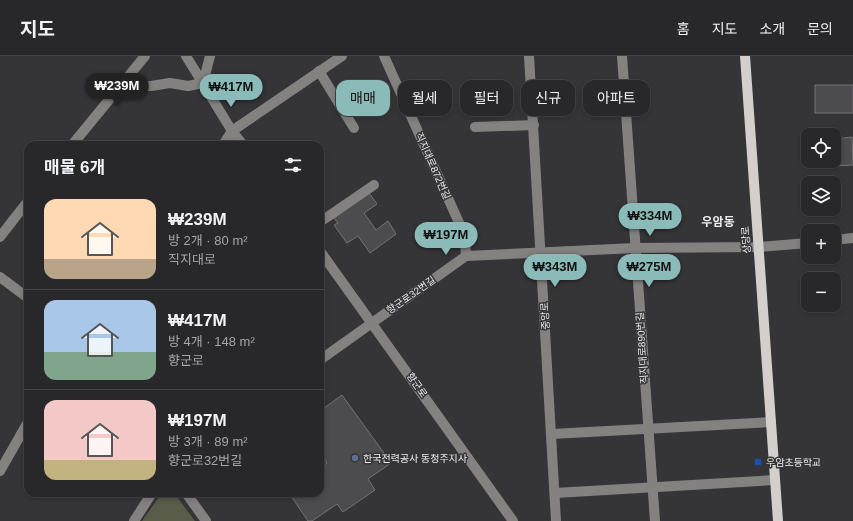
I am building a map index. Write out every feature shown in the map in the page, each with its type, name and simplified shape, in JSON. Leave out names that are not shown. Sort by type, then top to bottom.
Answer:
[{"type":"main road","name":"상당로","points":[[745,56],[778,521]]},
{"type":"street","points":[[75,141],[145,56]]},
{"type":"street","points":[[186,56],[232,131],[240,141]]},
{"type":"street","points":[[203,84],[210,56]]},
{"type":"street","points":[[226,141],[232,131],[342,56]]},
{"type":"street","name":"직지대로872번길","points":[[384,56],[464,236],[466,256]]},
{"type":"street","name":"중앙로","points":[[529,56],[542,252],[556,521]]},
{"type":"street","name":"직지대로890번길","points":[[622,56],[655,521]]},
{"type":"street","points":[[319,71],[354,128]]},
{"type":"street","points":[[120,86],[151,86],[170,84],[188,86],[203,84]]},
{"type":"street","points":[[475,128],[534,125]]},
{"type":"street","points":[[324,219],[374,185]]},
{"type":"street","points":[[0,237],[24,206]]},
{"type":"street","points":[[841,239],[853,238]]},
{"type":"street","points":[[466,256],[635,248],[759,247],[801,243]]},
{"type":"street","name":"향군로","points":[[324,256],[513,521]]},
{"type":"street","name":"향군로32번길","points":[[324,357],[466,256]]},
{"type":"street","points":[[0,277],[24,295]]},
{"type":"street","points":[[552,434],[771,422]]},
{"type":"street","points":[[0,471],[24,429]]},
{"type":"street","points":[[555,493],[776,480]]},
{"type":"street","points":[[134,521],[149,497]]},
{"type":"street","points":[[189,497],[206,521]]},
{"type":"green space","points":[[159,497],[177,497],[195,521],[142,521]]},
{"type":"building","points":[[815,85],[853,85],[853,113],[815,113]]},
{"type":"building","points":[[852,137],[853,165],[841,166],[841,138]]},
{"type":"building","points":[[369,193],[377,204],[364,213],[376,230],[388,221],[396,234],[370,253],[358,236],[347,243],[334,225],[338,223],[334,218]]},
{"type":"building","name":"한국전력공사 동청주지사","points":[[342,395],[391,463],[368,479],[375,490],[343,512],[337,504],[312,521],[308,521],[292,497],[324,497],[324,465],[327,463],[324,459],[324,408]]},
{"type":"place","name":"한국전력공사 동청주지사","points":[[355,458]]},
{"type":"place","name":"우암초등학교","points":[[758,462]]},
{"type":"district","name":"우암동","points":[[718,222]]}]
